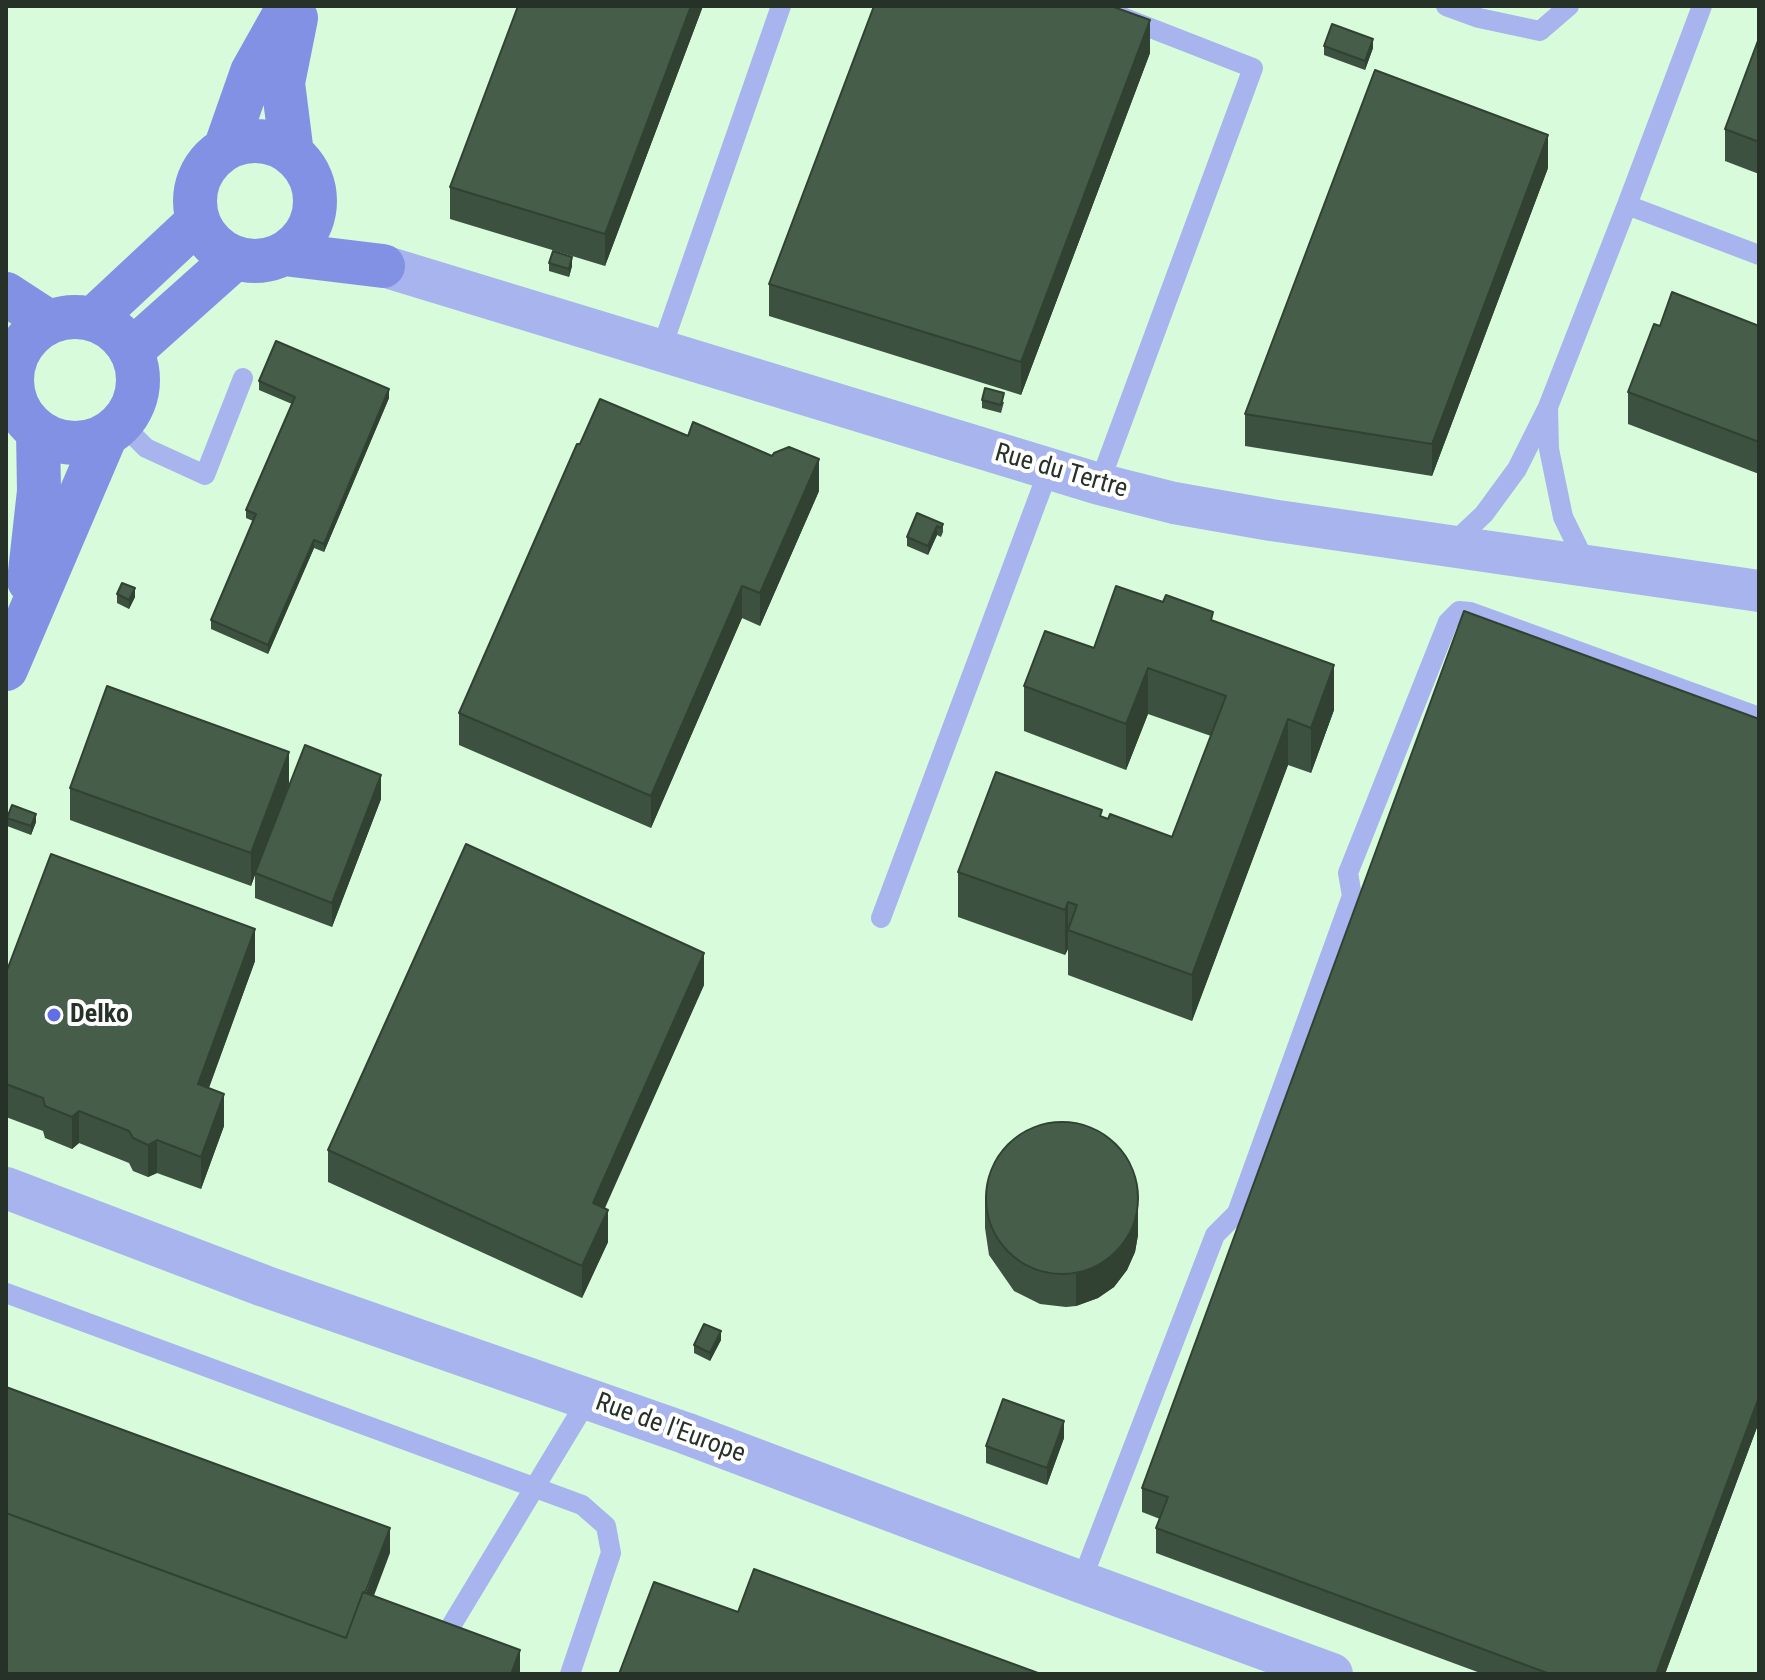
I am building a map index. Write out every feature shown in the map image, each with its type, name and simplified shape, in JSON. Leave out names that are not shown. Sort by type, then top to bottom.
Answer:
[{"type":"main road","points":[[225,149],[252,72],[289,6]]},
{"type":"main road","points":[[292,154],[283,83],[298,6]]},
{"type":"main road","points":[[259,141],[292,154],[311,180],[315,196],[314,213],[298,243],[284,254],[252,262],[219,250],[206,237],[198,221],[195,200],[198,180],[209,163],[225,149],[259,141]]},
{"type":"main road","points":[[315,196],[383,266]]},
{"type":"main road","points":[[93,319],[198,221]]},
{"type":"main road","points":[[284,254],[383,266]]},
{"type":"main road","points":[[131,351],[235,258]]},
{"type":"main road","points":[[6,294],[49,322]]},
{"type":"main road","points":[[15,650],[113,429],[132,407],[138,388],[131,351],[121,337],[108,327],[93,319],[63,318],[49,322],[34,332],[22,345],[9,374],[14,398],[24,416],[38,431],[54,439],[71,442],[89,441],[113,429]]},
{"type":"main road","points":[[15,650],[39,491],[38,431]]},
{"type":"street","name":"Rue du Tertre","points":[[383,266],[1099,484],[1174,503],[1759,591]]},
{"type":"street","name":"Rue de l'Europe","points":[[6,1188],[264,1286],[685,1433],[1332,1674]]},
{"type":"lane","points":[[661,350],[781,6]]},
{"type":"lane","points":[[1094,6],[1253,68],[1099,484]]},
{"type":"lane","points":[[1446,6],[1479,18],[1540,31],[1569,6]]},
{"type":"lane","points":[[1450,546],[1484,514],[1517,469],[1548,407],[1702,6]]},
{"type":"lane","points":[[1627,205],[1759,255]]},
{"type":"lane","points":[[113,429],[205,475],[243,378]]},
{"type":"lane","points":[[1548,407],[1549,449],[1563,517],[1587,566]]},
{"type":"lane","points":[[881,918],[1049,469]]},
{"type":"lane","points":[[1081,1582],[1215,1235],[1237,1213],[1352,896],[1348,873],[1448,622],[1459,611],[1470,612],[1759,717]]},
{"type":"lane","points":[[6,1293],[582,1505],[606,1526],[611,1553],[570,1674]]},
{"type":"lane","points":[[448,1631],[588,1399]]},
{"type":"shaded area","points":[[6,6],[1759,6],[1759,1674],[6,1674]]},
{"type":"building","points":[[518,6],[691,6],[605,234],[450,187]]},
{"type":"building","points":[[874,6],[1111,6],[1150,20],[1021,362],[769,284]]},
{"type":"building","points":[[1332,24],[1373,39],[1365,61],[1324,46]]},
{"type":"building","points":[[1759,38],[1759,142],[1725,129]]},
{"type":"building","points":[[1375,70],[1548,135],[1432,444],[1245,414]]},
{"type":"building","points":[[553,251],[572,257],[569,269],[549,263]]},
{"type":"building","points":[[1672,292],[1759,326],[1759,442],[1628,392],[1654,324],[1660,326]]},
{"type":"building","points":[[276,341],[389,389],[324,544],[314,540],[268,645],[211,620],[256,514],[246,510],[295,397],[259,381]]},
{"type":"building","points":[[985,388],[1004,393],[1001,405],[982,400]]},
{"type":"building","points":[[600,399],[688,436],[693,422],[772,456],[789,447],[819,459],[760,593],[742,586],[651,796],[459,713],[577,444],[580,444]]},
{"type":"building","points":[[917,513],[943,524],[941,528],[937,526],[928,546],[907,537]]},
{"type":"building","points":[[122,583],[135,588],[129,600],[117,594]]},
{"type":"building","points":[[1116,586],[1163,602],[1166,595],[1213,612],[1211,620],[1334,665],[1311,728],[1288,719],[1192,975],[1068,930],[1077,905],[1068,902],[1065,910],[958,872],[996,772],[1102,810],[1100,816],[1108,819],[1110,814],[1172,837],[1226,696],[1148,668],[1126,724],[1024,686],[1045,631],[1094,648]]},
{"type":"building","points":[[1464,611],[1759,719],[1759,1397],[1656,1674],[1550,1674],[1156,1528],[1168,1497],[1142,1488]]},
{"type":"building","points":[[107,686],[289,752],[251,853],[70,788]]},
{"type":"building","points":[[305,745],[381,775],[332,903],[255,873]]},
{"type":"building","points":[[12,805],[36,814],[31,826],[7,818]]},
{"type":"building","points":[[466,844],[704,953],[593,1203],[608,1210],[582,1266],[328,1150]]},
{"type":"building","points":[[51,854],[255,929],[198,1084],[224,1094],[201,1157],[157,1140],[148,1145],[133,1138],[129,1131],[79,1111],[72,1117],[45,1106],[43,1098],[6,1084],[6,973]]},
{"type":"building","points":[[1062,1122],[1091,1128],[1116,1144],[1132,1169],[1138,1198],[1132,1227],[1116,1252],[1091,1268],[1062,1274],[1033,1268],[1008,1252],[992,1227],[986,1198],[992,1169],[1008,1144],[1033,1128]]},
{"type":"building","points":[[704,1324],[721,1331],[710,1353],[694,1345]]},
{"type":"building","points":[[6,1387],[390,1528],[346,1638],[6,1513]]},
{"type":"building","points":[[1003,1399],[1064,1421],[1047,1468],[986,1446]]},
{"type":"building","points":[[6,1513],[346,1638],[363,1592],[520,1650],[511,1674],[6,1674]]},
{"type":"building","points":[[754,1569],[1038,1673],[619,1674],[654,1582],[738,1612]]},
{"type":"place","name":"Delko","points":[[54,1015]]}]
